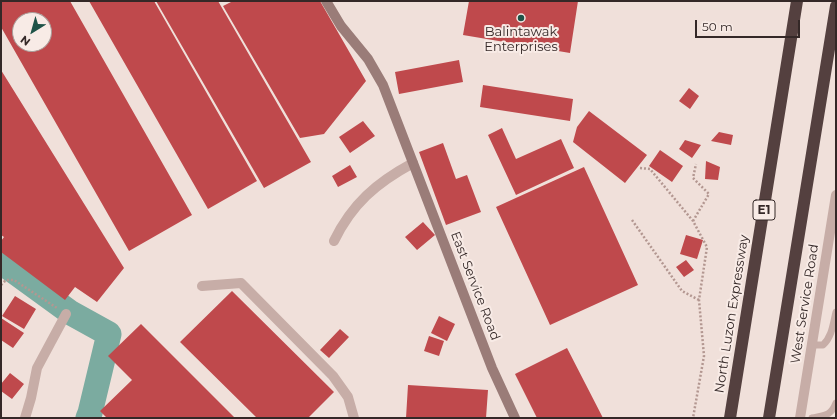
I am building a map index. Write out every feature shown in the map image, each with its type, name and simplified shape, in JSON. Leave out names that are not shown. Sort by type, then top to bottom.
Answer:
[{"type":"highway","name":"North Luzon Expressway","points":[[730,418],[797,1]]},
{"type":"highway","points":[[769,418],[836,6]]},
{"type":"main road","name":"East Service Road","points":[[326,1],[342,26],[368,59],[382,85],[492,368],[515,418]]},
{"type":"street","points":[[334,241],[340,228],[355,207],[376,187],[412,163]]},
{"type":"street","name":"West Service Road","points":[[800,418],[836,195]]},
{"type":"street","points":[[202,286],[241,283],[333,376],[348,397],[354,418]]},
{"type":"street","points":[[25,418],[38,368],[66,314]]},
{"type":"lane","points":[[812,345],[822,345],[826,343],[830,336],[836,312]]},
{"type":"lane","points":[[812,418],[827,415],[832,411],[836,403]]},
{"type":"path","points":[[693,222],[708,194],[693,178],[696,164]]},
{"type":"path","points":[[640,168],[650,169],[693,222],[707,246],[700,300],[704,356],[693,418]]},
{"type":"path","points":[[632,220],[682,291],[700,300]]},
{"type":"path","points":[[1,285],[6,280],[14,280],[66,314]]},
{"type":"building","points":[[1,1],[70,1],[192,215],[129,251],[15,52],[52,52],[52,12],[12,12],[12,46],[1,27]]},
{"type":"building","points":[[89,1],[154,1],[257,181],[208,209]]},
{"type":"building","points":[[156,1],[218,1],[311,162],[264,188]]},
{"type":"building","points":[[233,1],[320,1],[366,81],[324,134],[300,138],[223,6]]},
{"type":"building","name":"Balintawak Enterprises","points":[[469,1],[578,1],[570,53],[463,35]]},
{"type":"building","points":[[459,60],[463,82],[399,94],[395,72]]},
{"type":"building","points":[[1,70],[124,268],[97,302],[75,287],[65,300],[1,252],[1,241],[4,237],[1,235]]},
{"type":"building","points":[[483,85],[573,99],[570,121],[480,107]]},
{"type":"building","points":[[689,88],[699,96],[690,109],[679,101]]},
{"type":"building","points":[[589,111],[647,155],[625,183],[573,142],[577,127]]},
{"type":"building","points":[[363,121],[375,136],[350,153],[339,137]]},
{"type":"building","points":[[502,128],[516,159],[561,139],[574,168],[516,195],[488,135]]},
{"type":"building","points":[[719,132],[733,135],[731,145],[711,141]]},
{"type":"building","points":[[685,140],[701,145],[692,158],[679,149]]},
{"type":"building","points":[[443,143],[456,179],[467,175],[481,212],[446,225],[419,152]]},
{"type":"building","points":[[660,150],[683,166],[672,182],[649,166]]},
{"type":"building","points":[[706,161],[720,167],[718,180],[705,179]]},
{"type":"building","points":[[350,165],[357,177],[338,187],[332,176]]},
{"type":"building","points":[[584,167],[638,285],[550,325],[496,207]]},
{"type":"building","points":[[423,222],[435,235],[417,250],[405,237]]},
{"type":"building","points":[[686,235],[703,240],[697,259],[680,254]]},
{"type":"building","points":[[686,260],[694,270],[684,277],[676,267]]},
{"type":"building","points":[[232,291],[334,392],[309,417],[311,418],[257,418],[180,342]]},
{"type":"building","points":[[15,296],[36,309],[24,329],[2,316]]},
{"type":"building","points":[[439,316],[455,324],[447,341],[431,333]]},
{"type":"building","points":[[1,318],[24,333],[13,348],[1,340]]},
{"type":"building","points":[[141,324],[235,418],[107,418],[100,411],[132,380],[108,356]]},
{"type":"building","points":[[340,329],[349,337],[329,358],[320,350]]},
{"type":"building","points":[[429,336],[444,341],[439,356],[424,351]]},
{"type":"building","points":[[567,348],[603,418],[537,418],[515,374]]},
{"type":"building","points":[[10,373],[24,384],[12,399],[1,391],[1,384]]},
{"type":"building","points":[[408,385],[488,390],[486,418],[406,418]]},
{"type":"waterway","points":[[1,262],[71,313],[109,334],[88,418]]},
{"type":"place","name":"Balintawak Enterprises","points":[[521,18]]}]
